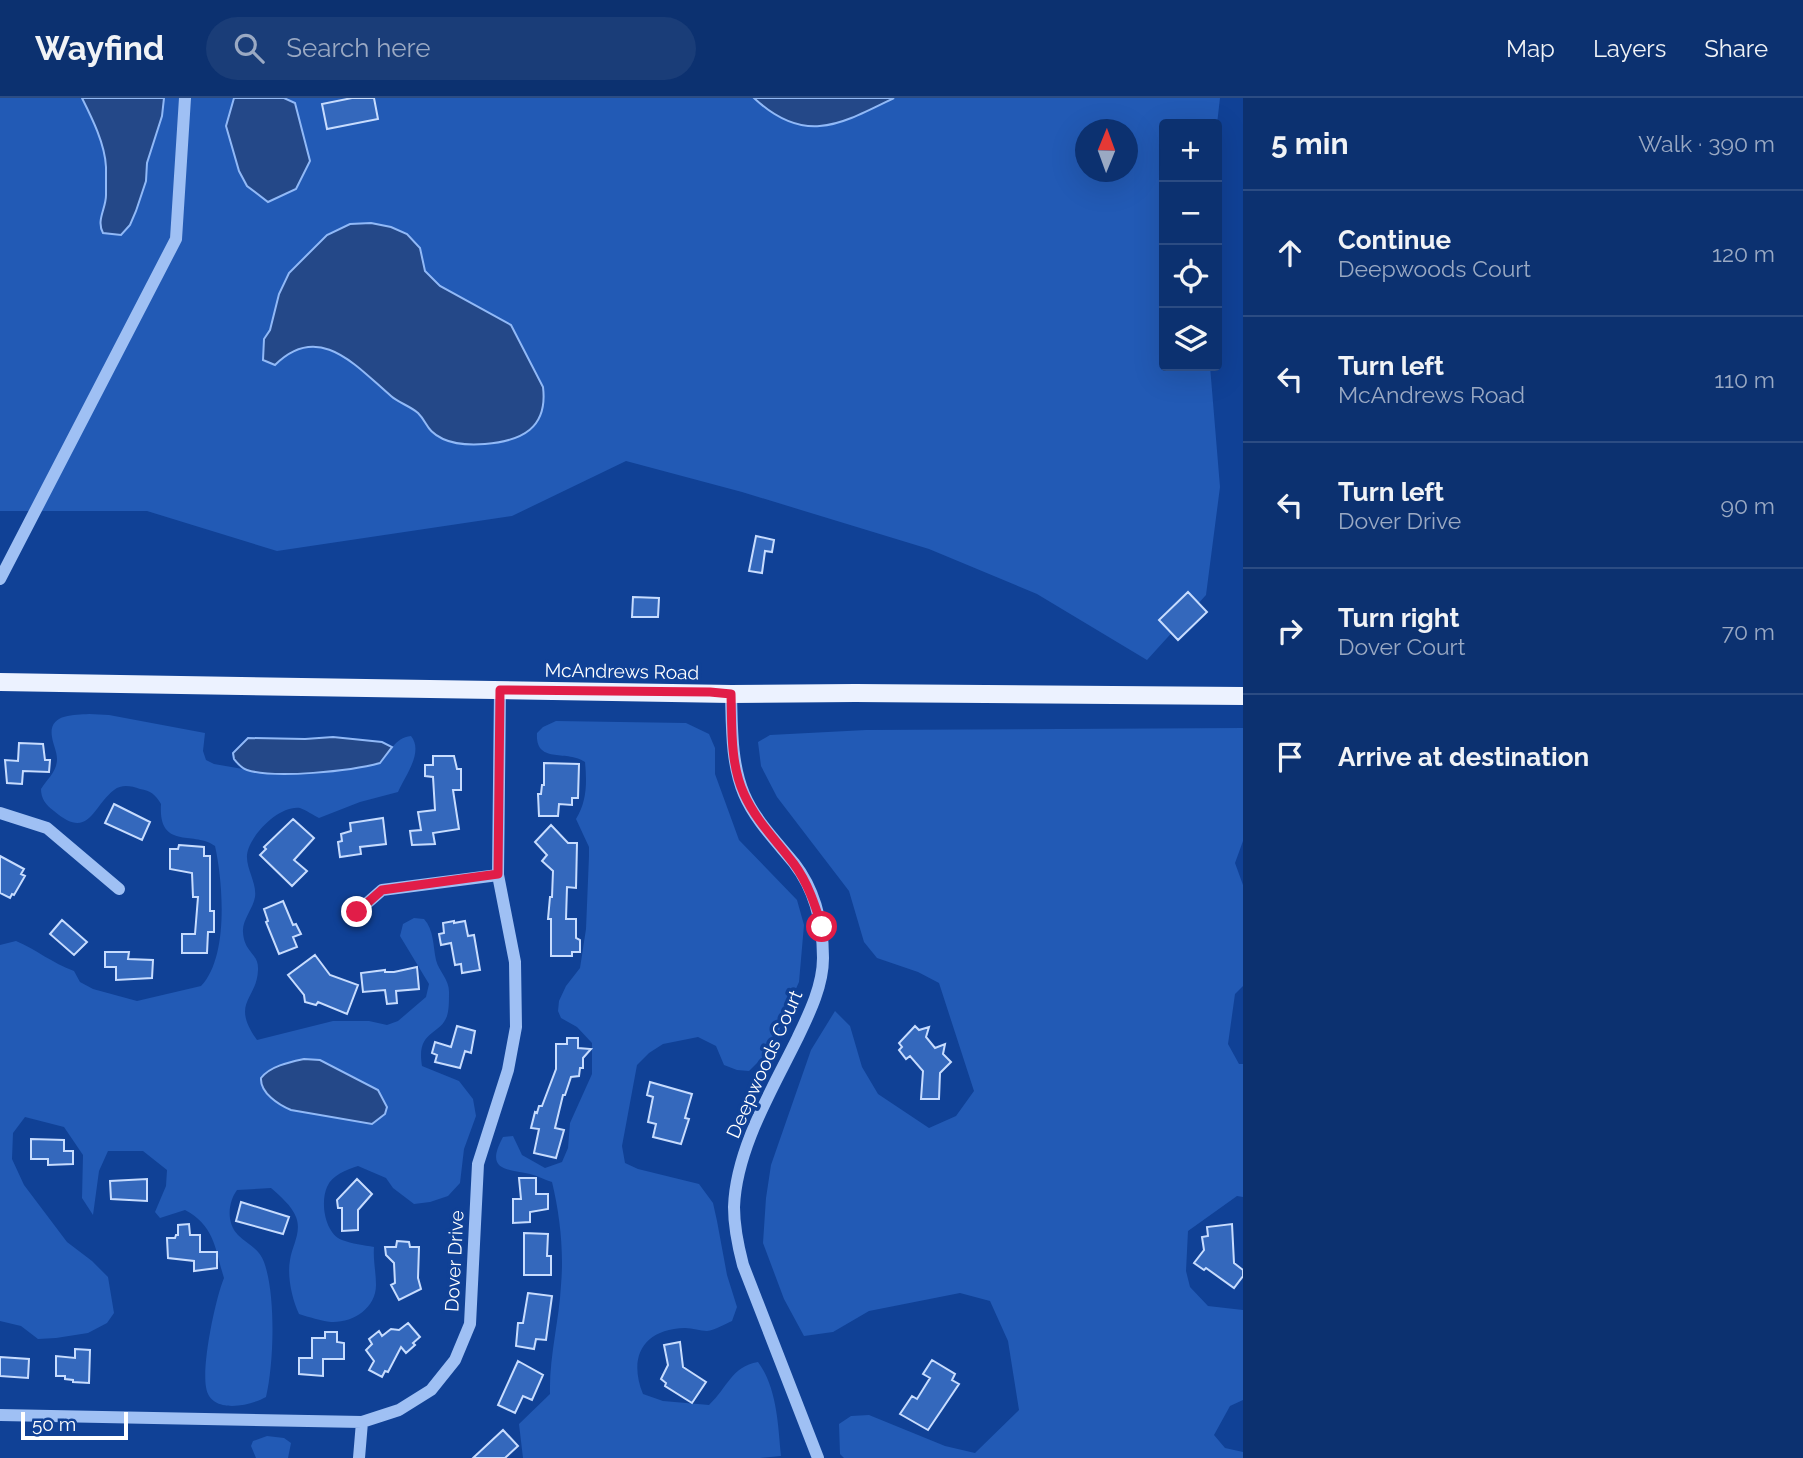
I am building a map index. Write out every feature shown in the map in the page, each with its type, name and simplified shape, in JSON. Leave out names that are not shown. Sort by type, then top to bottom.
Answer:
[{"type":"main road","name":"McAndrews Road","points":[[0,682],[731,694],[1243,696]]},
{"type":"street","points":[[0,579],[176,239],[186,98]]},
{"type":"street","name":"Dover Drive","points":[[0,1415],[362,1422],[399,1410],[431,1390],[455,1360],[470,1324],[478,1164],[508,1070],[516,1027],[515,962],[498,874],[500,690]]},
{"type":"street","name":"Deepwoods Court","points":[[731,694],[735,765],[744,794],[767,831],[796,866],[813,897],[822,927],[823,962],[818,990],[749,1139],[734,1206],[736,1237],[743,1265],[818,1458]]},
{"type":"street","points":[[0,813],[47,828],[119,889]]},
{"type":"street","points":[[357,912],[382,890],[498,874]]},
{"type":"street","points":[[359,1458],[362,1422]]},
{"type":"shaded area","points":[[0,98],[1220,98],[1218,119],[1159,119],[1159,371],[1210,371],[1220,487],[1206,595],[1147,660],[1037,594],[929,549],[742,492],[626,461],[512,516],[277,551],[147,511],[0,511]]},
{"type":"shaded area","points":[[82,98],[164,98],[162,116],[147,163],[146,181],[130,225],[121,235],[103,233],[101,228],[106,195],[105,158],[97,131]]},
{"type":"shaded area","points":[[234,98],[284,98],[295,103],[310,161],[296,189],[268,202],[247,186],[239,171],[226,126]]},
{"type":"shaded area","points":[[754,98],[894,98],[840,122],[807,126],[790,122],[772,113]]},
{"type":"shaded area","points":[[371,223],[407,234],[420,248],[425,271],[440,286],[511,325],[543,387],[541,413],[530,430],[510,440],[498,442],[453,442],[433,433],[412,408],[394,398],[351,361],[336,353],[307,347],[291,352],[275,365],[263,360],[264,339],[270,330],[279,294],[289,273],[327,235],[350,224]]},
{"type":"shaded area","points":[[109,715],[205,733],[203,751],[206,760],[214,764],[271,774],[373,765],[380,763],[393,746],[405,737],[411,736],[414,742],[412,764],[398,792],[360,802],[319,818],[300,808],[292,808],[266,823],[253,839],[247,860],[255,897],[243,932],[246,944],[258,964],[258,970],[257,980],[245,1009],[249,1027],[257,1040],[333,1021],[369,1021],[387,1025],[398,1021],[426,997],[429,984],[400,936],[403,924],[414,918],[424,919],[431,933],[437,964],[448,984],[449,1000],[448,1014],[444,1022],[422,1046],[422,1066],[459,1081],[473,1099],[476,1116],[464,1149],[460,1183],[448,1196],[414,1204],[393,1188],[386,1178],[358,1166],[332,1179],[325,1194],[325,1217],[332,1231],[342,1240],[374,1247],[376,1285],[368,1307],[355,1317],[339,1322],[299,1314],[294,1302],[289,1267],[298,1223],[292,1209],[271,1188],[237,1190],[230,1206],[230,1219],[238,1235],[262,1257],[268,1276],[272,1310],[272,1348],[266,1397],[250,1403],[223,1405],[209,1396],[205,1377],[208,1348],[213,1316],[224,1278],[216,1248],[202,1223],[185,1210],[160,1218],[155,1212],[166,1186],[167,1170],[143,1151],[108,1151],[99,1171],[93,1215],[82,1198],[83,1155],[64,1127],[25,1117],[13,1133],[12,1159],[24,1185],[67,1242],[108,1277],[114,1313],[107,1323],[88,1333],[56,1338],[38,1339],[21,1326],[0,1321],[0,945],[16,941],[74,971],[80,982],[93,989],[137,1001],[201,986],[210,973],[220,938],[220,879],[215,846],[198,839],[171,834],[162,819],[161,804],[152,793],[133,787],[120,787],[107,797],[89,818],[75,823],[44,802],[41,789],[57,764],[52,737],[54,724],[63,717]]},
{"type":"shaded area","points":[[556,721],[686,723],[709,734],[715,748],[715,774],[739,840],[797,900],[804,925],[799,982],[778,1035],[765,1055],[749,1071],[737,1070],[724,1065],[716,1046],[698,1037],[663,1044],[637,1065],[622,1146],[625,1163],[638,1169],[699,1184],[713,1203],[727,1275],[737,1307],[732,1321],[713,1329],[671,1330],[649,1340],[643,1347],[637,1368],[643,1394],[663,1401],[709,1405],[736,1373],[758,1362],[773,1395],[781,1456],[523,1458],[519,1424],[550,1394],[561,1285],[561,1234],[552,1182],[506,1169],[500,1166],[496,1156],[503,1137],[513,1136],[522,1155],[545,1168],[562,1162],[568,1148],[570,1123],[592,1074],[592,1043],[577,1027],[561,1018],[558,1011],[566,986],[580,968],[586,929],[589,847],[576,819],[585,792],[585,762],[570,756],[547,753],[538,743],[537,733]]},
{"type":"shaded area","points":[[1243,728],[1243,841],[1235,863],[1243,885],[1243,986],[1235,994],[1228,1044],[1239,1064],[1243,1064],[1243,1197],[1237,1196],[1188,1231],[1186,1271],[1190,1287],[1208,1306],[1243,1310],[1243,1400],[1230,1406],[1214,1435],[1225,1448],[1243,1452],[1243,1458],[844,1458],[840,1454],[839,1424],[851,1416],[869,1415],[945,1446],[975,1453],[1019,1410],[1008,1341],[990,1301],[960,1293],[869,1311],[833,1332],[804,1336],[784,1299],[763,1243],[771,1165],[811,1050],[835,1011],[850,1026],[862,1067],[878,1094],[929,1128],[956,1116],[974,1091],[939,983],[918,972],[877,958],[864,942],[849,891],[777,797],[761,766],[758,742],[770,735],[866,730]]},
{"type":"shaded area","points":[[333,737],[382,742],[392,747],[380,763],[313,773],[260,773],[245,769],[234,759],[233,753],[248,738]]},
{"type":"shaded area","points":[[304,1059],[320,1060],[378,1090],[387,1107],[385,1114],[372,1124],[291,1110],[276,1102],[264,1089],[261,1078],[275,1068]]},
{"type":"shaded area","points":[[267,1436],[284,1438],[291,1443],[288,1458],[256,1458],[251,1446],[253,1441]]},
{"type":"building","points":[[352,98],[374,98],[378,119],[327,129],[322,104]]},
{"type":"building","points":[[756,536],[774,540],[772,552],[765,551],[762,573],[749,571]]},
{"type":"building","points":[[1188,592],[1207,612],[1178,640],[1159,620]]},
{"type":"building","points":[[633,597],[659,598],[658,617],[632,617]]},
{"type":"building","points":[[19,743],[43,744],[45,760],[50,760],[49,772],[23,771],[22,784],[7,783],[5,760],[18,761]]},
{"type":"building","points":[[433,756],[454,756],[457,769],[461,769],[461,790],[453,790],[459,829],[433,833],[435,844],[412,845],[410,831],[421,830],[418,812],[435,810],[433,777],[425,776],[425,765],[433,765]]},
{"type":"building","points":[[544,763],[579,764],[578,798],[572,798],[572,805],[559,804],[558,816],[539,816],[538,794],[541,794],[544,785]]},
{"type":"building","points":[[114,804],[150,822],[142,840],[105,823]]},
{"type":"building","points":[[383,818],[386,844],[360,847],[361,854],[340,857],[338,842],[342,841],[341,834],[351,831],[350,823]]},
{"type":"building","points":[[293,819],[314,838],[294,860],[307,871],[292,886],[260,855],[266,849],[264,847]]},
{"type":"building","points":[[551,825],[568,843],[577,843],[576,888],[567,887],[566,919],[576,919],[576,938],[580,940],[580,952],[572,952],[572,956],[551,956],[551,919],[548,919],[553,871],[542,861],[547,855],[535,842]]},
{"type":"building","points":[[179,845],[204,847],[204,856],[210,856],[210,911],[214,911],[214,932],[208,932],[207,953],[182,953],[182,934],[195,934],[198,897],[193,897],[192,873],[170,869],[170,849],[178,849]]},
{"type":"building","points":[[0,856],[24,869],[21,874],[25,876],[10,898],[0,893]]},
{"type":"building","points":[[283,901],[293,925],[296,924],[301,934],[293,937],[297,947],[279,954],[266,922],[268,921],[264,909]]},
{"type":"building","points":[[62,920],[87,942],[74,955],[50,934]]},
{"type":"building","points":[[465,921],[468,936],[474,935],[480,970],[462,973],[461,964],[455,965],[451,943],[441,945],[439,934],[444,933],[443,923]]},
{"type":"building","points":[[105,952],[129,952],[128,959],[153,960],[152,978],[116,980],[116,967],[105,967]]},
{"type":"building","points":[[315,955],[330,975],[358,985],[347,1014],[318,1002],[316,1005],[305,1002],[304,995],[288,975]]},
{"type":"building","points":[[417,967],[419,989],[396,991],[397,1003],[387,1004],[385,990],[363,992],[361,973],[385,970],[394,972]]},
{"type":"building","points":[[457,1026],[475,1031],[471,1053],[465,1051],[460,1068],[435,1062],[437,1055],[432,1053],[435,1042],[451,1047]]},
{"type":"building","points":[[915,1026],[919,1030],[929,1027],[926,1037],[935,1048],[945,1044],[943,1054],[951,1062],[940,1073],[939,1099],[921,1099],[923,1071],[910,1056],[906,1059],[899,1050],[902,1047],[899,1043]]},
{"type":"building","points":[[567,1038],[578,1038],[578,1048],[591,1049],[583,1058],[583,1068],[580,1068],[579,1076],[571,1077],[563,1095],[555,1128],[564,1130],[556,1158],[534,1153],[539,1129],[531,1128],[535,1112],[542,1106],[556,1069],[556,1044],[567,1044]]},
{"type":"building","points":[[650,1082],[692,1094],[685,1118],[689,1119],[681,1144],[653,1137],[656,1124],[648,1122],[653,1097],[647,1095]]},
{"type":"building","points":[[31,1139],[64,1140],[64,1151],[73,1151],[73,1164],[48,1165],[48,1159],[31,1159]]},
{"type":"building","points":[[519,1178],[536,1178],[536,1194],[548,1194],[548,1209],[530,1212],[530,1222],[513,1223],[513,1199],[521,1199]]},
{"type":"building","points":[[147,1179],[147,1201],[111,1199],[110,1181]]},
{"type":"building","points":[[357,1179],[372,1194],[358,1210],[358,1230],[342,1231],[342,1208],[338,1208],[337,1200]]},
{"type":"building","points":[[241,1202],[289,1217],[283,1234],[236,1221]]},
{"type":"building","points":[[189,1224],[190,1235],[200,1235],[200,1252],[217,1252],[217,1268],[194,1271],[194,1261],[168,1258],[167,1238],[175,1238],[178,1235],[178,1225]]},
{"type":"building","points":[[1232,1224],[1234,1263],[1243,1270],[1243,1276],[1234,1288],[1206,1268],[1204,1270],[1194,1263],[1204,1250],[1202,1237],[1208,1236],[1207,1227]]},
{"type":"building","points":[[524,1233],[548,1234],[547,1256],[551,1256],[551,1275],[524,1275]]},
{"type":"building","points":[[397,1241],[409,1242],[410,1247],[419,1247],[418,1278],[421,1289],[399,1300],[391,1285],[395,1283],[394,1263],[386,1255],[385,1247],[396,1247]]},
{"type":"building","points":[[528,1293],[552,1296],[546,1340],[536,1339],[534,1349],[516,1346],[518,1323],[523,1323]]},
{"type":"building","points":[[408,1323],[420,1337],[413,1343],[415,1345],[406,1353],[401,1347],[388,1372],[385,1371],[382,1377],[369,1370],[374,1361],[366,1350],[372,1344],[369,1339],[379,1331],[382,1336],[391,1329],[399,1330]]},
{"type":"building","points":[[325,1332],[337,1332],[337,1342],[344,1343],[344,1359],[323,1359],[323,1376],[299,1374],[299,1358],[312,1358],[312,1338],[325,1338]]},
{"type":"building","points":[[680,1342],[683,1367],[706,1382],[692,1403],[665,1386],[666,1383],[661,1379],[668,1365],[664,1345]]},
{"type":"building","points":[[75,1349],[90,1350],[89,1383],[73,1382],[65,1379],[65,1376],[56,1376],[56,1356],[75,1358]]},
{"type":"building","points":[[0,1357],[29,1359],[28,1378],[0,1376]]},
{"type":"building","points":[[932,1360],[955,1374],[952,1380],[959,1384],[928,1430],[900,1414],[912,1396],[917,1399],[930,1378],[923,1374]]},
{"type":"building","points":[[518,1361],[543,1375],[532,1400],[523,1396],[515,1413],[498,1405]]},
{"type":"building","points":[[503,1430],[518,1446],[505,1458],[473,1458]]},
{"type":"route","points":[[357,912],[382,890],[498,874],[500,690],[710,692],[731,694],[735,765],[744,794],[767,831],[796,866],[813,897],[822,927]]}]
